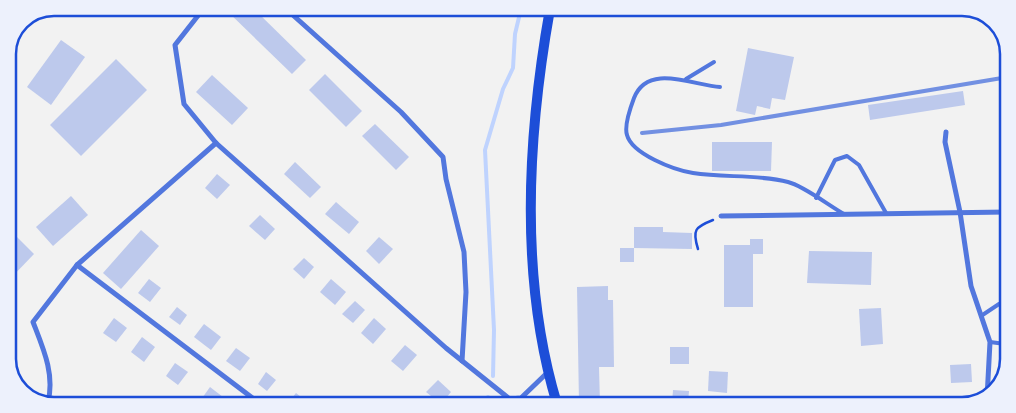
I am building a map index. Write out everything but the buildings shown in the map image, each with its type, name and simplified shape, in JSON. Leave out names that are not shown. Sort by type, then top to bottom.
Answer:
[{"type":"main road","points":[[549,16],[536,95],[532,170],[533,253],[538,313],[548,372],[555,397]]},
{"type":"street","points":[[197,17],[176,45],[184,104],[216,143],[462,361],[507,397]]},
{"type":"street","points":[[295,17],[401,112],[443,157],[446,179],[464,252],[466,292],[462,361]]},
{"type":"street","points":[[946,132],[944,142],[960,212],[971,286],[990,342],[988,387]]},
{"type":"street","points":[[49,396],[49,366],[33,322],[77,265],[216,143]]},
{"type":"street","points":[[721,216],[1000,212]]},
{"type":"street","points":[[77,265],[251,397]]},
{"type":"street","points":[[522,397],[548,372]]},
{"type":"lane","points":[[686,79],[714,62]]},
{"type":"lane","points":[[720,87],[707,86],[686,79],[661,78],[645,85],[634,96],[626,132],[631,144],[650,158],[692,173],[789,182],[844,214]]},
{"type":"lane","points":[[816,198],[835,160],[847,156],[859,165],[886,213]]},
{"type":"lane","points":[[981,316],[1000,304]]},
{"type":"lane","points":[[990,342],[1000,343]]},
{"type":"path","points":[[698,249],[694,236],[696,230],[700,225],[721,216]]},
{"type":"waterway","points":[[493,376],[494,330],[485,150],[503,89],[513,68],[515,34],[519,16]]},
{"type":"railway","points":[[642,133],[721,125],[1000,78]]}]
